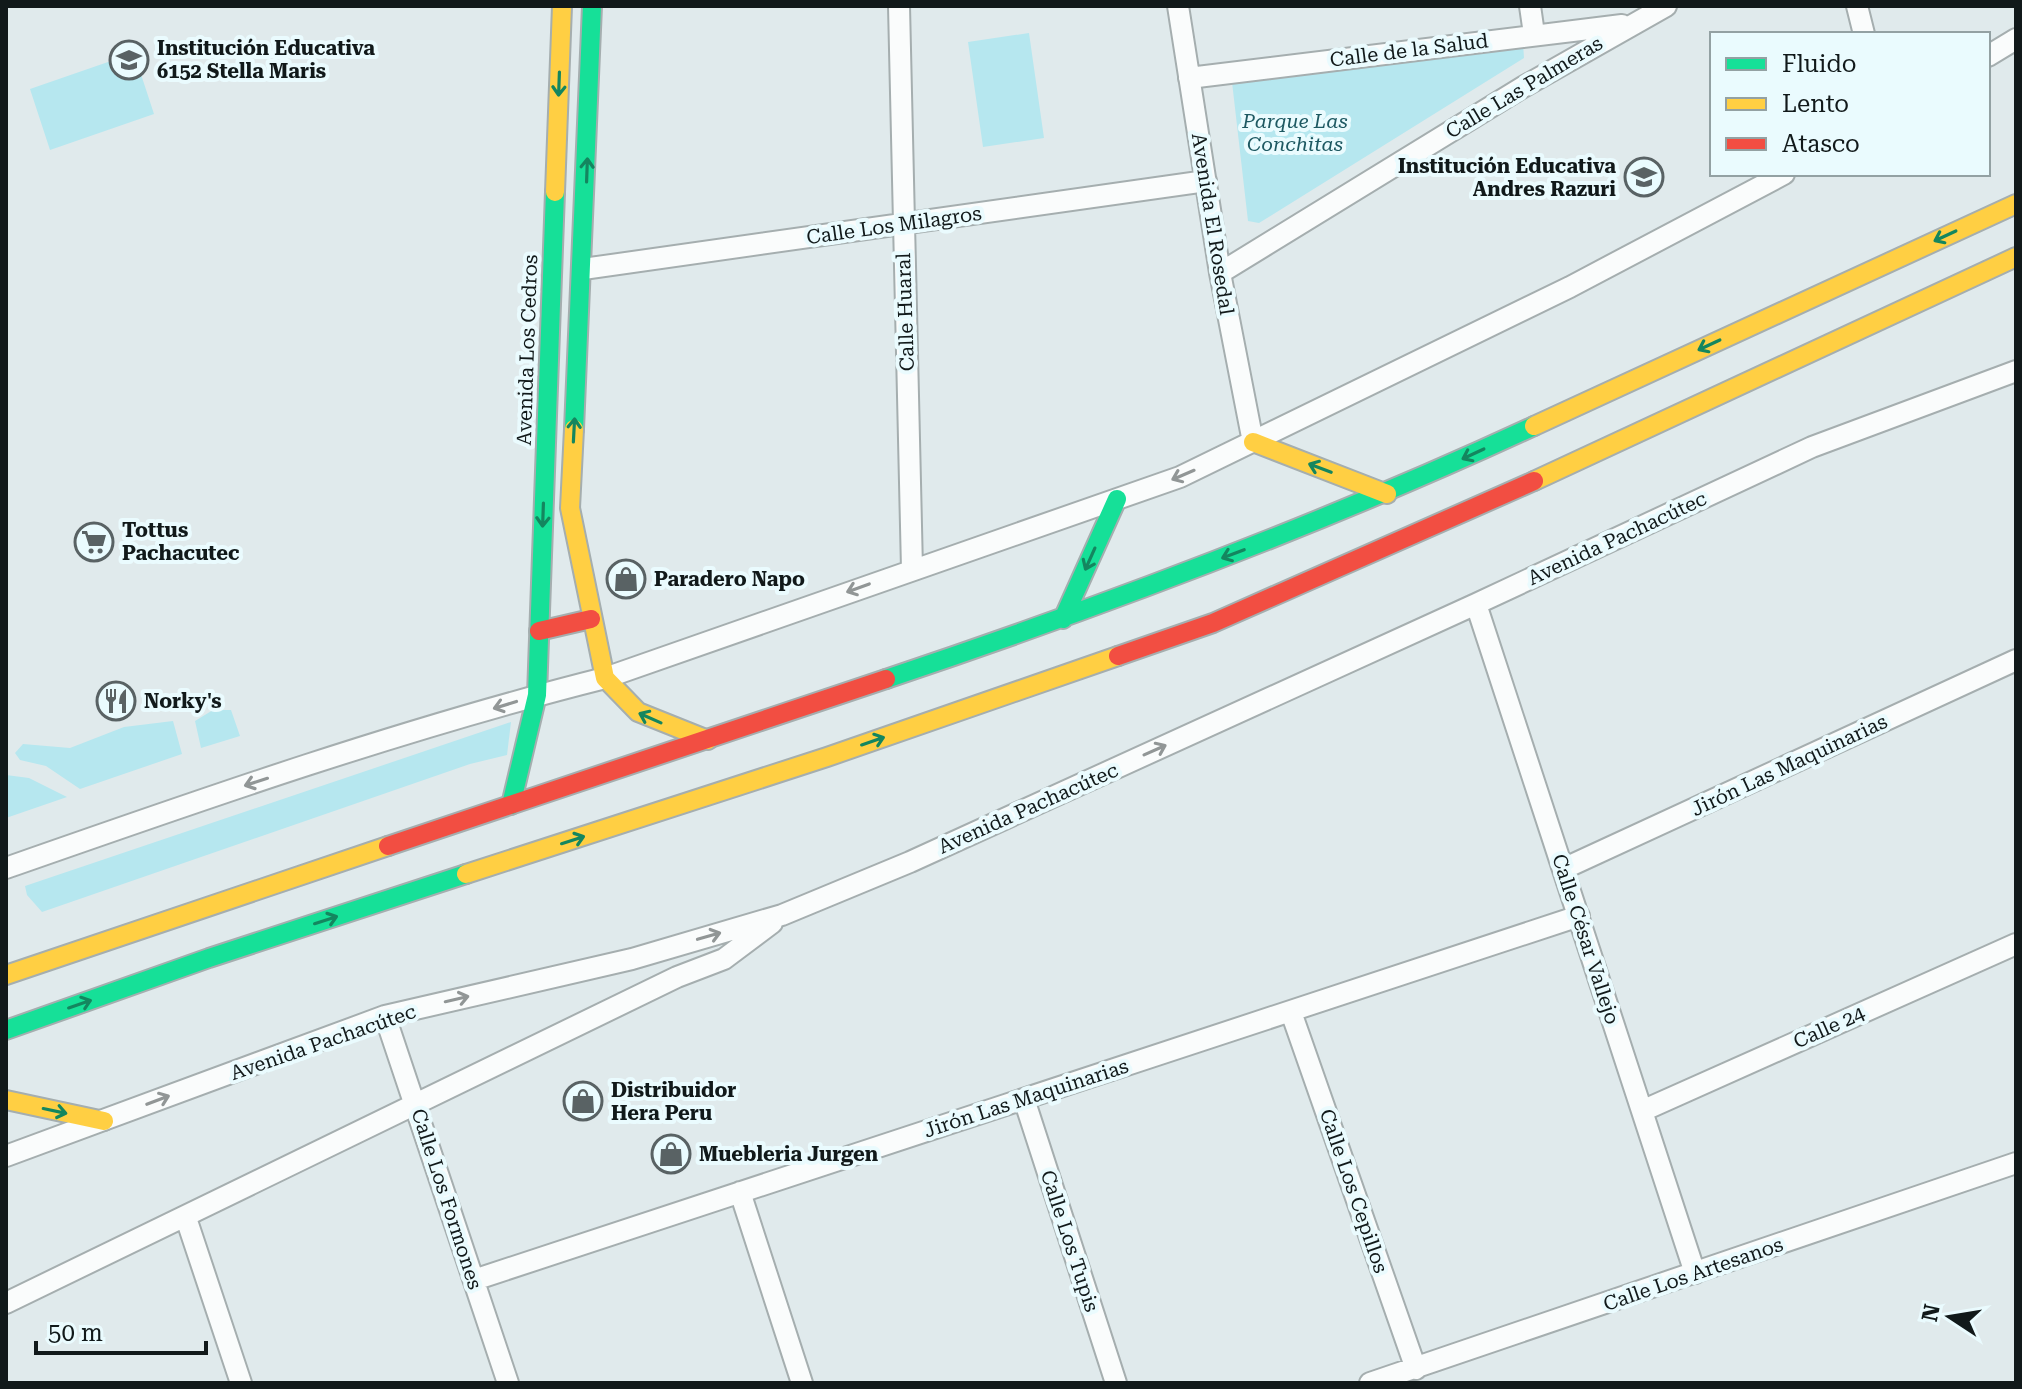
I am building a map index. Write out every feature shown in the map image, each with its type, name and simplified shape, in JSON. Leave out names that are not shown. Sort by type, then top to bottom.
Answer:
[{"type":"main road","name":"Avenida Los Cedros","points":[[511,805],[537,695],[562,6]]},
{"type":"main road","points":[[592,6],[583,269],[570,508],[605,678],[622,703],[650,719],[708,740]]},
{"type":"main road","points":[[6,975],[708,740],[811,712],[1063,619],[1387,494],[2016,204]]},
{"type":"main road","points":[[6,1030],[824,750],[1213,623],[1649,430],[2016,257]]},
{"type":"main road","points":[[1782,312],[1803,357]]},
{"type":"main road","points":[[1253,442],[1387,494]]},
{"type":"main road","points":[[1063,619],[1117,499]]},
{"type":"main road","points":[[539,631],[591,619]]},
{"type":"main road","points":[[6,1100],[104,1121]]},
{"type":"street","name":"Calle Huaral","points":[[899,6],[912,569]]},
{"type":"street","name":"Avenida El Rosedal","points":[[1178,6],[1220,273],[1253,442]]},
{"type":"street","points":[[1530,6],[1534,34]]},
{"type":"street","name":"Calle Las Palmeras","points":[[1220,273],[1629,24],[1666,6]]},
{"type":"street","points":[[1857,6],[1864,32]]},
{"type":"street","name":"Calle de la Salud","points":[[1189,78],[1629,24]]},
{"type":"street","points":[[1990,55],[2016,39]]},
{"type":"street","points":[[6,868],[251,784],[537,695],[605,678],[1180,477],[1570,287],[1780,176]]},
{"type":"street","name":"Calle Los Milagros","points":[[583,269],[1206,181]]},
{"type":"street","name":"Avenida Pachacútec","points":[[6,1156],[385,1016],[632,959],[782,915],[910,862],[1812,447],[2016,371]]},
{"type":"street","name":"Calle César Vallejo","points":[[1476,604],[1695,1273]]},
{"type":"street","name":"Jirón Las Maquinarias","points":[[1563,869],[2016,660]]},
{"type":"street","points":[[6,1303],[677,977],[724,959],[782,915]]},
{"type":"street","name":"Jirón Las Maquinarias","points":[[474,1280],[1579,916]]},
{"type":"street","name":"Calle 24","points":[[1642,1111],[2016,944]]},
{"type":"street","name":"Calle Los Cepillos","points":[[1291,1012],[1416,1369]]},
{"type":"street","name":"Calle Los Formones","points":[[385,1016],[508,1383]]},
{"type":"street","name":"Calle Los Tupis","points":[[1024,1099],[1116,1383]]},
{"type":"street","name":"Calle Los Artesanos","points":[[1370,1383],[2016,1163]]},
{"type":"street","points":[[740,1192],[802,1383]]},
{"type":"street","points":[[186,1218],[241,1383]]},
{"type":"green space","points":[[1029,33],[1044,138],[983,147],[968,42]]},
{"type":"green space","name":"Parque Las Conchitas","points":[[1523,43],[1524,58],[1259,223],[1248,221],[1232,82]]},
{"type":"green space","points":[[134,53],[154,114],[50,150],[30,89]]},
{"type":"green space","points":[[213,710],[231,710],[240,736],[201,748],[195,721]]},
{"type":"green space","points":[[173,721],[182,754],[80,789],[46,766],[20,760],[15,753],[23,744],[70,748],[124,727]]},
{"type":"green space","points":[[511,722],[507,755],[470,764],[42,912],[27,895],[25,886]]},
{"type":"green space","points":[[6,775],[29,778],[67,797],[6,818]]},
{"type":"traffic: fast","points":[[574,429],[592,6]]},
{"type":"traffic: fast","points":[[537,695],[555,192]]},
{"type":"traffic: fast","points":[[886,679],[1213,562],[1375,496],[1534,426]]},
{"type":"traffic: fast","points":[[1063,619],[1117,499]]},
{"type":"traffic: fast","points":[[511,805],[537,695]]},
{"type":"traffic: fast","points":[[6,1030],[209,958],[466,874]]},
{"type":"traffic: slow","points":[[555,192],[562,6]]},
{"type":"traffic: slow","points":[[1534,426],[2016,204]]},
{"type":"traffic: slow","points":[[1534,481],[2016,257]]},
{"type":"traffic: slow","points":[[574,429],[570,508],[605,678]]},
{"type":"traffic: slow","points":[[1253,442],[1387,494]]},
{"type":"traffic: slow","points":[[466,874],[827,757],[1118,656]]},
{"type":"traffic: slow","points":[[605,678],[638,712],[708,740]]},
{"type":"traffic: slow","points":[[6,975],[388,846]]},
{"type":"traffic: slow","points":[[6,1100],[104,1121]]},
{"type":"traffic: jam","points":[[1118,656],[1213,623],[1534,481]]},
{"type":"traffic: jam","points":[[539,631],[591,619]]},
{"type":"traffic: jam","points":[[388,846],[886,679]]},
{"type":"place","name":"Institución Educativa 6152 Stella Maris","points":[[129,60]]},
{"type":"place","name":"Institución Educativa Andres Razuri","points":[[1644,177]]},
{"type":"place","name":"Tottus Pachacutec","points":[[94,542]]},
{"type":"place","name":"Paradero Napo","points":[[626,579]]},
{"type":"place","name":"Norky's","points":[[116,701]]},
{"type":"place","name":"Distribuidor Hera Peru","points":[[583,1101]]},
{"type":"place","name":"Muebleria Jurgen","points":[[671,1154]]}]
